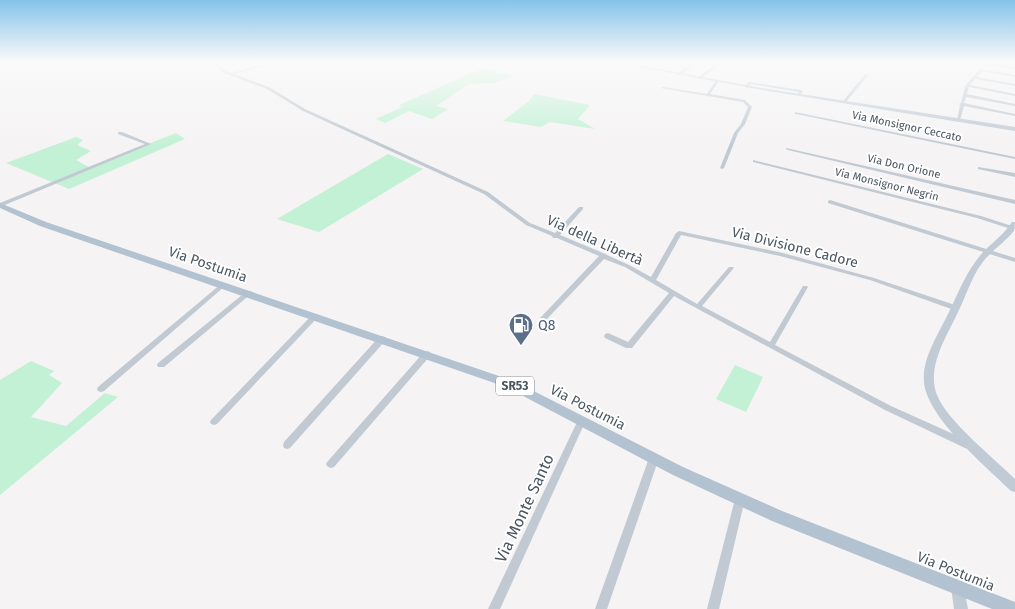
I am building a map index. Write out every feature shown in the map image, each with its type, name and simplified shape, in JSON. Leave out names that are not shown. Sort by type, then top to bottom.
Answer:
[{"type":"main road","name":"Via Postumia","points":[[0,205],[43,224],[510,384],[654,458],[740,499],[1012,609]]},
{"type":"street","name":"Via della Libertà","points":[[272,90],[304,110],[486,194],[528,224],[555,237],[604,255],[888,408],[975,448]]},
{"type":"street","points":[[679,90],[750,104],[743,124],[736,133],[722,168]]},
{"type":"street","points":[[708,95],[711,90]]},
{"type":"street","points":[[783,90],[1015,129]]},
{"type":"street","points":[[845,102],[854,90]]},
{"type":"street","points":[[958,120],[966,90]]},
{"type":"street","points":[[991,90],[1015,95]]},
{"type":"street","points":[[964,95],[1015,105]]},
{"type":"street","points":[[961,104],[1015,115]]},
{"type":"street","name":"Via Monsignor Ceccato","points":[[796,113],[1015,158]]},
{"type":"street","points":[[0,205],[149,144],[120,133]]},
{"type":"street","name":"Via Don Orione","points":[[788,149],[1015,202]]},
{"type":"street","name":"Via Monsignor Negrin","points":[[755,162],[1014,226]]},
{"type":"street","points":[[980,168],[1015,176]]},
{"type":"street","points":[[830,202],[878,215],[953,242],[1015,260]]},
{"type":"street","points":[[555,237],[581,208]]},
{"type":"street","points":[[1014,226],[980,260],[932,362],[929,383],[932,398],[943,414],[1015,487]]},
{"type":"street","name":"Via Divisione Cadore","points":[[652,280],[679,233],[781,254],[872,280],[956,308]]},
{"type":"street","points":[[544,318],[604,255]]},
{"type":"street","points":[[698,307],[731,268]]},
{"type":"street","points":[[101,388],[224,285]]},
{"type":"street","points":[[772,344],[805,287]]},
{"type":"street","points":[[608,336],[629,346],[673,293]]},
{"type":"street","points":[[161,365],[249,294]]},
{"type":"street","points":[[214,422],[315,316]]},
{"type":"street","points":[[287,446],[382,339]]},
{"type":"street","points":[[331,464],[427,354]]},
{"type":"street","name":"Via Monte Santo","points":[[494,609],[582,420]]},
{"type":"street","points":[[601,609],[654,458]]},
{"type":"street","points":[[713,609],[740,499]]},
{"type":"street","points":[[958,588],[961,609]]},
{"type":"green space","points":[[432,90],[459,90],[436,106],[448,109],[432,119],[409,111],[385,123],[376,119],[402,107],[399,105]]},
{"type":"green space","points":[[534,94],[590,105],[578,119],[595,129],[550,122],[541,127],[503,121],[529,101]]},
{"type":"green space","points":[[176,133],[185,139],[69,189],[6,163],[76,137],[83,140],[77,145],[91,151],[76,160],[89,167]]},
{"type":"green space","points":[[388,154],[423,169],[319,232],[277,219]]},
{"type":"green space","points":[[31,361],[54,371],[49,375],[62,383],[31,417],[66,426],[105,393],[118,397],[0,495],[0,380]]},
{"type":"green space","points":[[735,365],[763,377],[746,412],[716,399]]},
{"type":"place","name":"Q8","points":[[521,346]]}]
